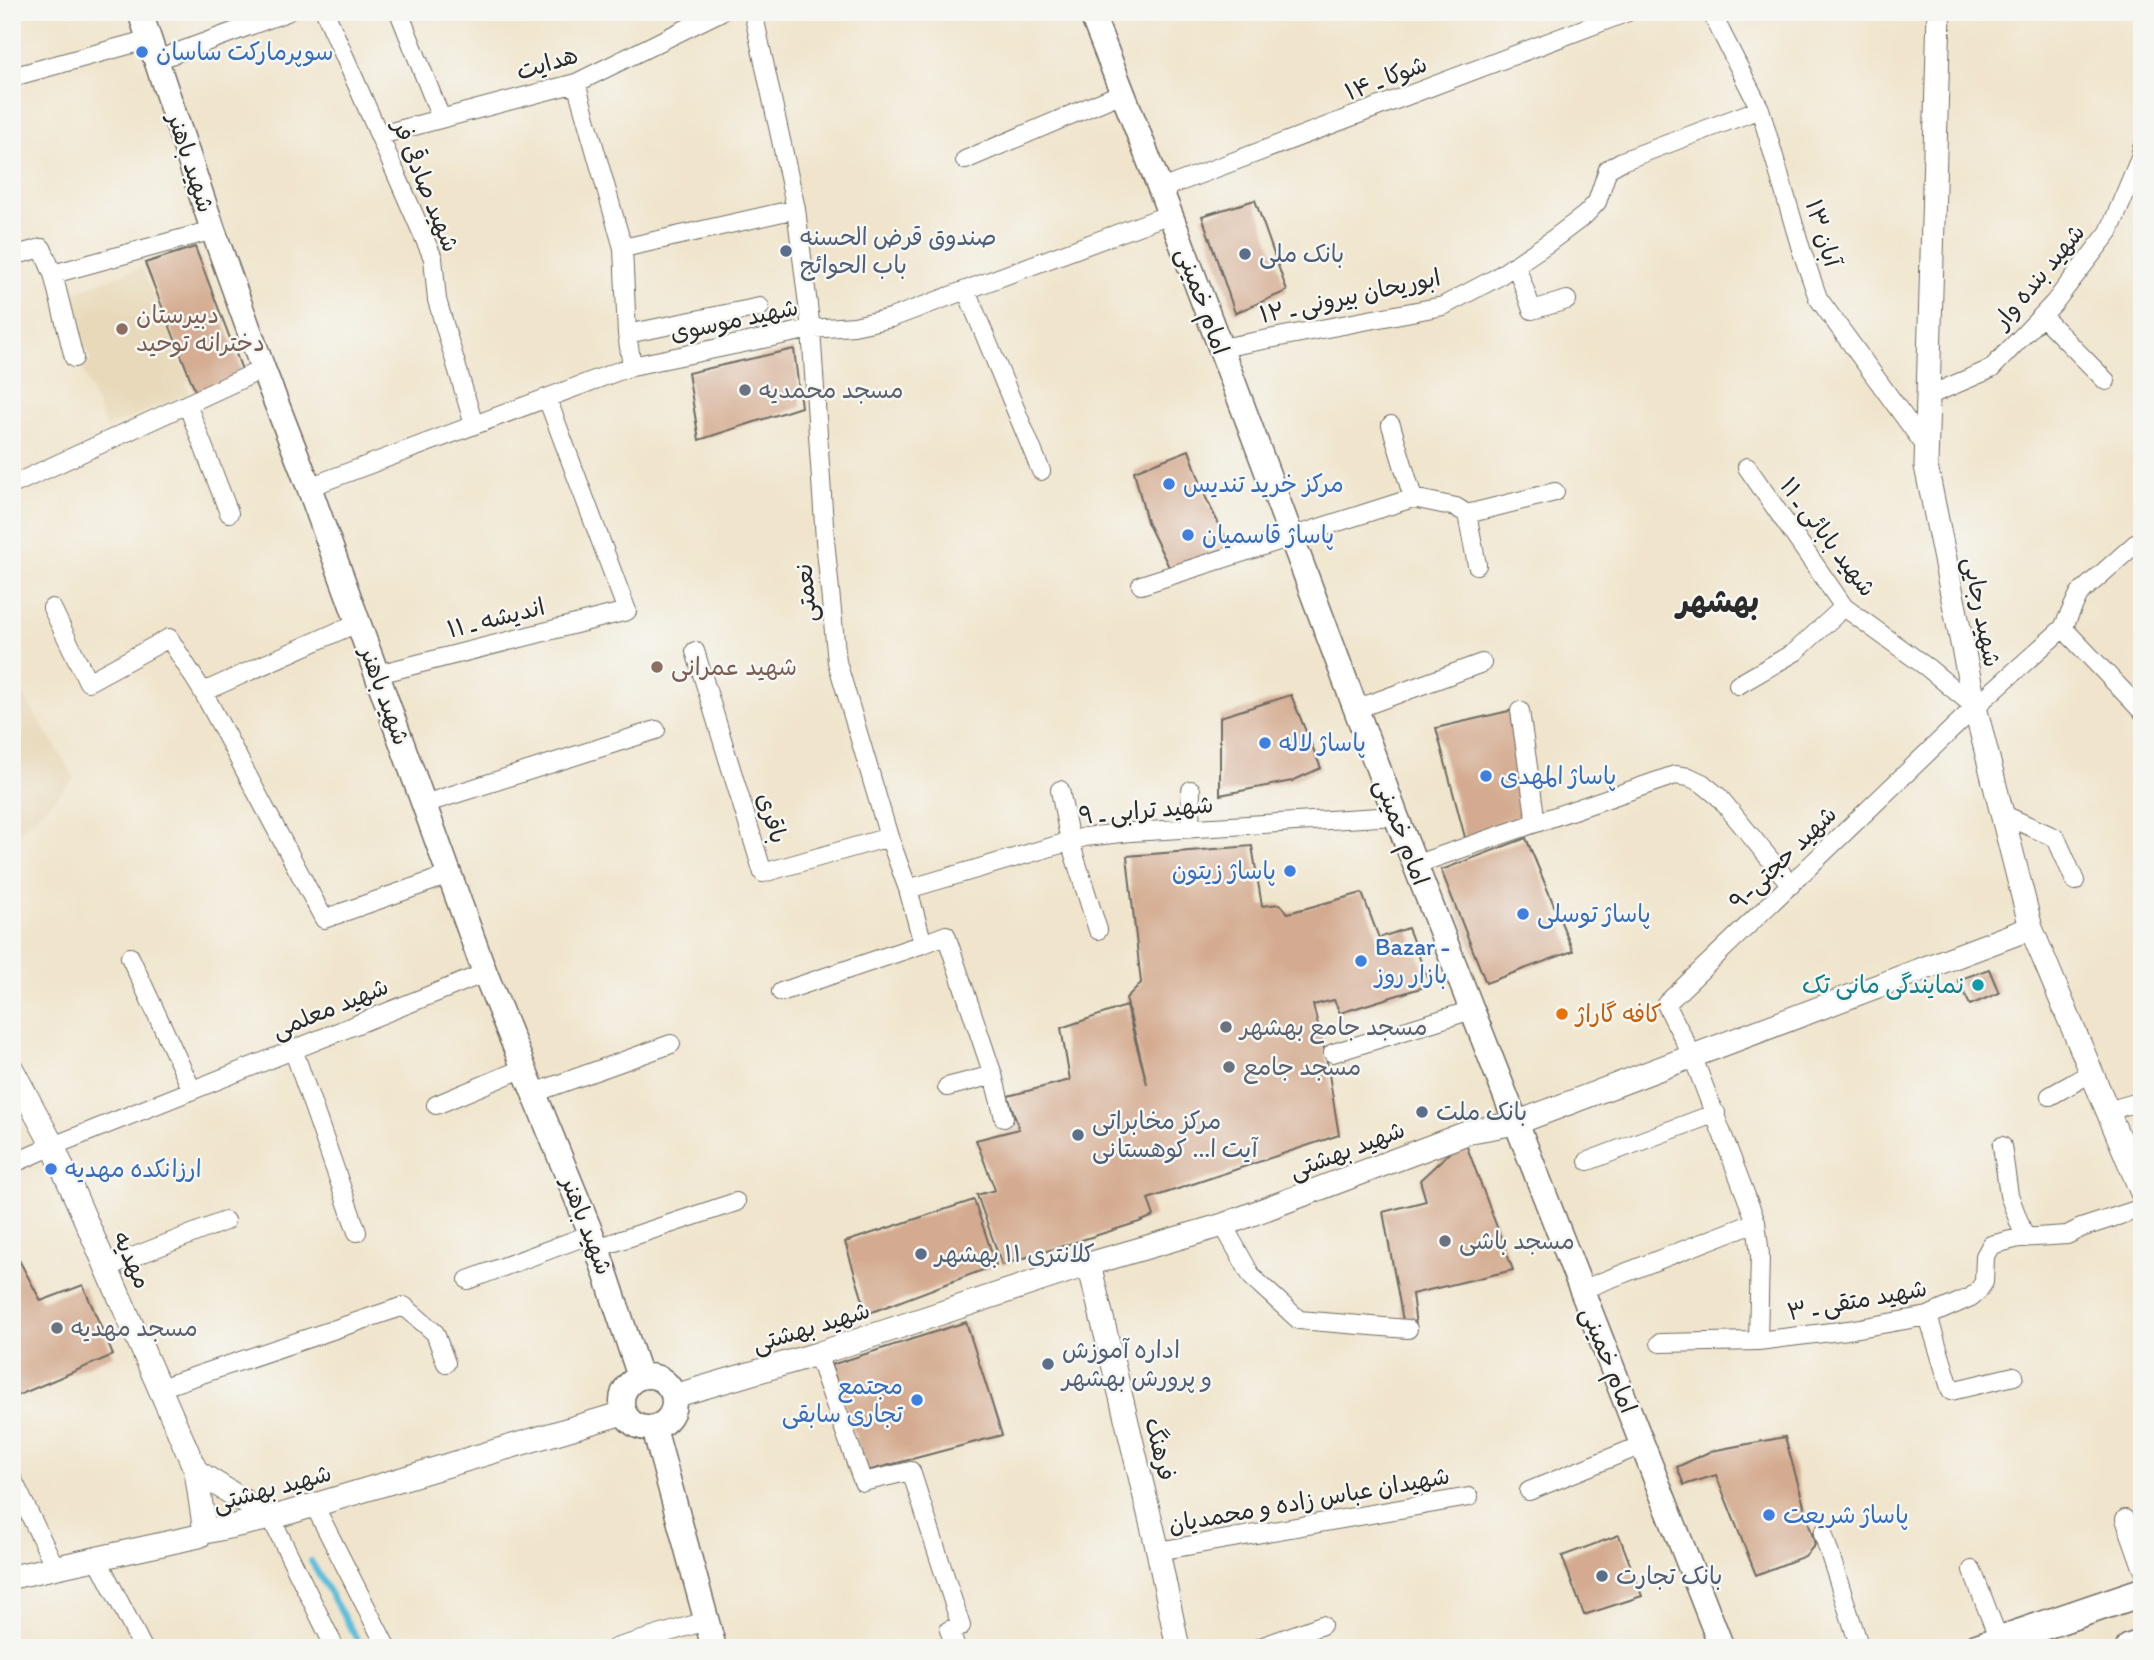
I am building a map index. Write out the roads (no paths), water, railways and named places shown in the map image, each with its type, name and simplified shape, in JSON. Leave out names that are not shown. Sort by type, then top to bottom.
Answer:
[{"type":"main road","name":"شهید باهنر","points":[[140,12],[263,369],[359,622],[485,973],[594,1241],[640,1377]]},
{"type":"main road","name":"امام خمینی","points":[[1091,12],[1161,189],[1414,864],[1722,1648]]},
{"type":"main road","points":[[640,1377],[661,1379],[674,1396],[674,1405],[668,1419],[654,1428],[636,1426],[623,1413],[621,1404],[626,1387],[640,1377]]},
{"type":"main road","points":[[654,1428],[714,1648]]},
{"type":"main road","points":[[1988,1644],[2054,1636],[2142,1592]]},
{"type":"main road","points":[[2130,1648],[2142,1644]]},
{"type":"street","points":[[12,78],[153,50],[287,12]]},
{"type":"street","name":"شهید صادقی فر","points":[[325,12],[433,258],[437,300],[474,425]]},
{"type":"street","points":[[399,12],[441,118]]},
{"type":"street","name":"هدایت","points":[[380,135],[576,83],[720,12]]},
{"type":"street","name":"نعمتی","points":[[753,12],[796,208],[811,329],[825,541],[837,662],[923,944]]},
{"type":"street","name":"شوکا ـ ۱۴","points":[[1161,189],[1628,12]]},
{"type":"street","name":"۱۳ آبان","points":[[1711,12],[1760,108],[1818,298],[1926,447]]},
{"type":"street","name":"شهید رجایی","points":[[1939,12],[1927,466],[1975,708],[2031,928],[2142,1193]]},
{"type":"street","points":[[576,83],[623,248],[626,334],[632,366]]},
{"type":"street","points":[[965,160],[1122,93]]},
{"type":"street","name":"ابوریحان بیرونی ـ ۱۲","points":[[1220,348],[1443,306],[1496,278],[1585,215],[1597,202],[1608,169],[1622,161],[1760,108]]},
{"type":"street","name":"شهید بنده وار","points":[[1930,395],[1991,369],[2054,303],[2109,232],[2142,148]]},
{"type":"street","points":[[623,248],[796,208]]},
{"type":"street","name":"شهید موسوی","points":[[309,487],[632,366],[811,329],[854,326],[891,318],[1170,214]]},
{"type":"street","points":[[53,274],[213,230]]},
{"type":"street","points":[[12,256],[42,248],[53,274],[74,358]]},
{"type":"street","points":[[1516,265],[1532,310],[1567,300]]},
{"type":"street","points":[[966,290],[1041,471]]},
{"type":"street","points":[[626,334],[760,307]]},
{"type":"street","points":[[2042,316],[2106,381]]},
{"type":"street","points":[[12,485],[263,369]]},
{"type":"street","name":"اندیشه ـ ۱۱","points":[[377,674],[627,611],[547,398]]},
{"type":"street","points":[[187,404],[229,513]]},
{"type":"street","points":[[1391,425],[1413,498]]},
{"type":"street","name":"شهید بابائی ـ ۱۱","points":[[1747,467],[1844,607],[1928,668],[1975,708]]},
{"type":"street","points":[[1141,585],[1413,498],[1455,508],[1467,514],[1555,492]]},
{"type":"street","points":[[1467,514],[1477,565]]},
{"type":"street","points":[[2142,538],[2079,594],[2063,628],[2142,711]]},
{"type":"street","points":[[1738,685],[1796,652],[1844,607]]},
{"type":"street","points":[[52,608],[88,682],[169,638],[203,692],[324,919],[449,875]]},
{"type":"street","points":[[203,692],[359,622]]},
{"type":"street","name":"شهید حجتی-۹","points":[[1692,1055],[1666,1004],[1975,708],[2063,628]]},
{"type":"street","name":"باقری","points":[[695,651],[763,873],[889,837]]},
{"type":"street","points":[[1356,709],[1482,663]]},
{"type":"street","points":[[1520,711],[1536,822]]},
{"type":"street","points":[[424,804],[656,730]]},
{"type":"street","points":[[1414,864],[1675,775],[1702,783],[1719,797],[1791,885]]},
{"type":"street","points":[[1059,790],[1070,842],[1097,930]]},
{"type":"street","points":[[1190,829],[1191,790]]},
{"type":"street","points":[[2002,814],[2056,838],[2075,881]]},
{"type":"street","name":"شهید ترابی ـ ۹","points":[[908,889],[1096,836],[1396,816]]},
{"type":"street","name":"شهید بهشتی","points":[[674,1396],[817,1354],[1089,1264],[1223,1225],[1472,1130],[1516,1123],[2031,928]]},
{"type":"street","points":[[781,992],[946,935],[993,1074],[1004,1118]]},
{"type":"street","points":[[130,957],[192,1090]]},
{"type":"street","name":"شهید معلمی","points":[[12,1164],[485,973]]},
{"type":"street","points":[[1333,1053],[1472,1010]]},
{"type":"street","points":[[534,1093],[671,1044]]},
{"type":"street","points":[[293,1049],[357,1232]]},
{"type":"street","points":[[1692,1055],[1756,1222],[1760,1255],[1758,1341]]},
{"type":"street","points":[[436,1105],[524,1068]]},
{"type":"street","name":"مهدیه","points":[[12,1069],[53,1146],[196,1471],[205,1532]]},
{"type":"street","points":[[2050,1096],[2091,1073]]},
{"type":"street","points":[[947,1087],[993,1074]]},
{"type":"street","points":[[2107,1111],[2142,1101]]},
{"type":"street","points":[[1588,1161],[1716,1113]]},
{"type":"street","points":[[2002,1146],[2009,1195],[2025,1238]]},
{"type":"street","points":[[468,1280],[594,1241],[736,1202]]},
{"type":"street","name":"شهید متقی ـ ۳","points":[[1660,1343],[1758,1341],[1848,1330],[1928,1316],[1971,1297],[1978,1291],[1984,1282],[1985,1256],[1991,1245],[2025,1238],[2067,1235],[2142,1208]]},
{"type":"street","points":[[107,1267],[225,1221]]},
{"type":"street","points":[[1581,1290],[1756,1222]]},
{"type":"street","points":[[1223,1225],[1252,1277],[1299,1320],[1408,1329]]},
{"type":"street","name":"فرهنگ","points":[[1089,1264],[1158,1551],[1178,1648]]},
{"type":"street","points":[[160,1388],[404,1307],[435,1333],[446,1363]]},
{"type":"street","points":[[1928,1316],[1951,1391],[2014,1376]]},
{"type":"street","points":[[817,1354],[863,1482],[911,1471],[961,1626],[949,1630],[956,1648]]},
{"type":"street","name":"شهید بهشتی","points":[[12,1577],[271,1518],[623,1413]]},
{"type":"street","points":[[1529,1491],[1642,1445]]},
{"type":"street","points":[[196,1471],[271,1518],[333,1647]]},
{"type":"street","points":[[12,1478],[55,1567]]},
{"type":"street","name":"شهیدان عباس زاده و محمدیان","points":[[1158,1551],[1469,1497]]},
{"type":"street","points":[[314,1505],[387,1648]]},
{"type":"street","points":[[2125,1519],[2142,1567]]},
{"type":"street","points":[[1823,1532],[1860,1648]]},
{"type":"street","points":[[97,1558],[143,1648]]},
{"type":"street","points":[[1972,1570],[1988,1644]]},
{"type":"street","points":[[615,1648],[706,1621]]},
{"type":"street","points":[[1258,1648],[1322,1625]]},
{"type":"waterway","points":[[311,1561],[362,1648]]},
{"type":"place","name":"سوپرمارکت ساسان","points":[[142,52]]},
{"type":"place","name":"صندوق قرض الحسنه باب الحوائج","points":[[786,251]]},
{"type":"place","name":"بانک ملی","points":[[1245,254]]},
{"type":"place","name":"دبیرستان دخترانه توحید","points":[[122,329]]},
{"type":"place","name":"مسجد محمدیه","points":[[745,390]]},
{"type":"place","name":"مرکز خرید تندیس","points":[[1169,484]]},
{"type":"place","name":"پاساژ قاسمیان","points":[[1188,535]]},
{"type":"place","name":"شهید عمرانی","points":[[657,667]]},
{"type":"place","name":"پاساژ لاله","points":[[1265,743]]},
{"type":"place","name":"پاساژ المهدی","points":[[1486,776]]},
{"type":"place","name":"پاساژ زیتون","points":[[1290,871]]},
{"type":"place","name":"پاساژ توسلی","points":[[1523,914]]},
{"type":"place","name":"Bazar - بازار روز","points":[[1361,961]]},
{"type":"place","name":"نمایندگی مانی تک","points":[[1978,985]]},
{"type":"place","name":"کافه گاراژ","points":[[1562,1014]]},
{"type":"place","name":"مسجد جامع بهشهر","points":[[1226,1027]]},
{"type":"place","name":"مسجد جامع","points":[[1229,1067]]},
{"type":"place","name":"بانک ملت","points":[[1422,1112]]},
{"type":"place","name":"مرکز مخابراتی آیت ا... کوهستانی","points":[[1078,1135]]},
{"type":"place","name":"ارزانکده مهدیه","points":[[51,1169]]},
{"type":"place","name":"مسجد باشی","points":[[1445,1241]]},
{"type":"place","name":"کلانتری ۱۱ بهشهر","points":[[921,1254]]},
{"type":"place","name":"مسجد مهدیه","points":[[57,1328]]},
{"type":"place","name":"اداره آموزش و پرورش بهشهر","points":[[1048,1364]]},
{"type":"place","name":"مجتمع تجاری سابقی","points":[[917,1400]]},
{"type":"place","name":"پاساژ شریعت","points":[[1769,1515]]},
{"type":"place","name":"بانک تجارت","points":[[1602,1576]]},
{"type":"district","name":"بهشهر","points":[[1718,601]]}]
